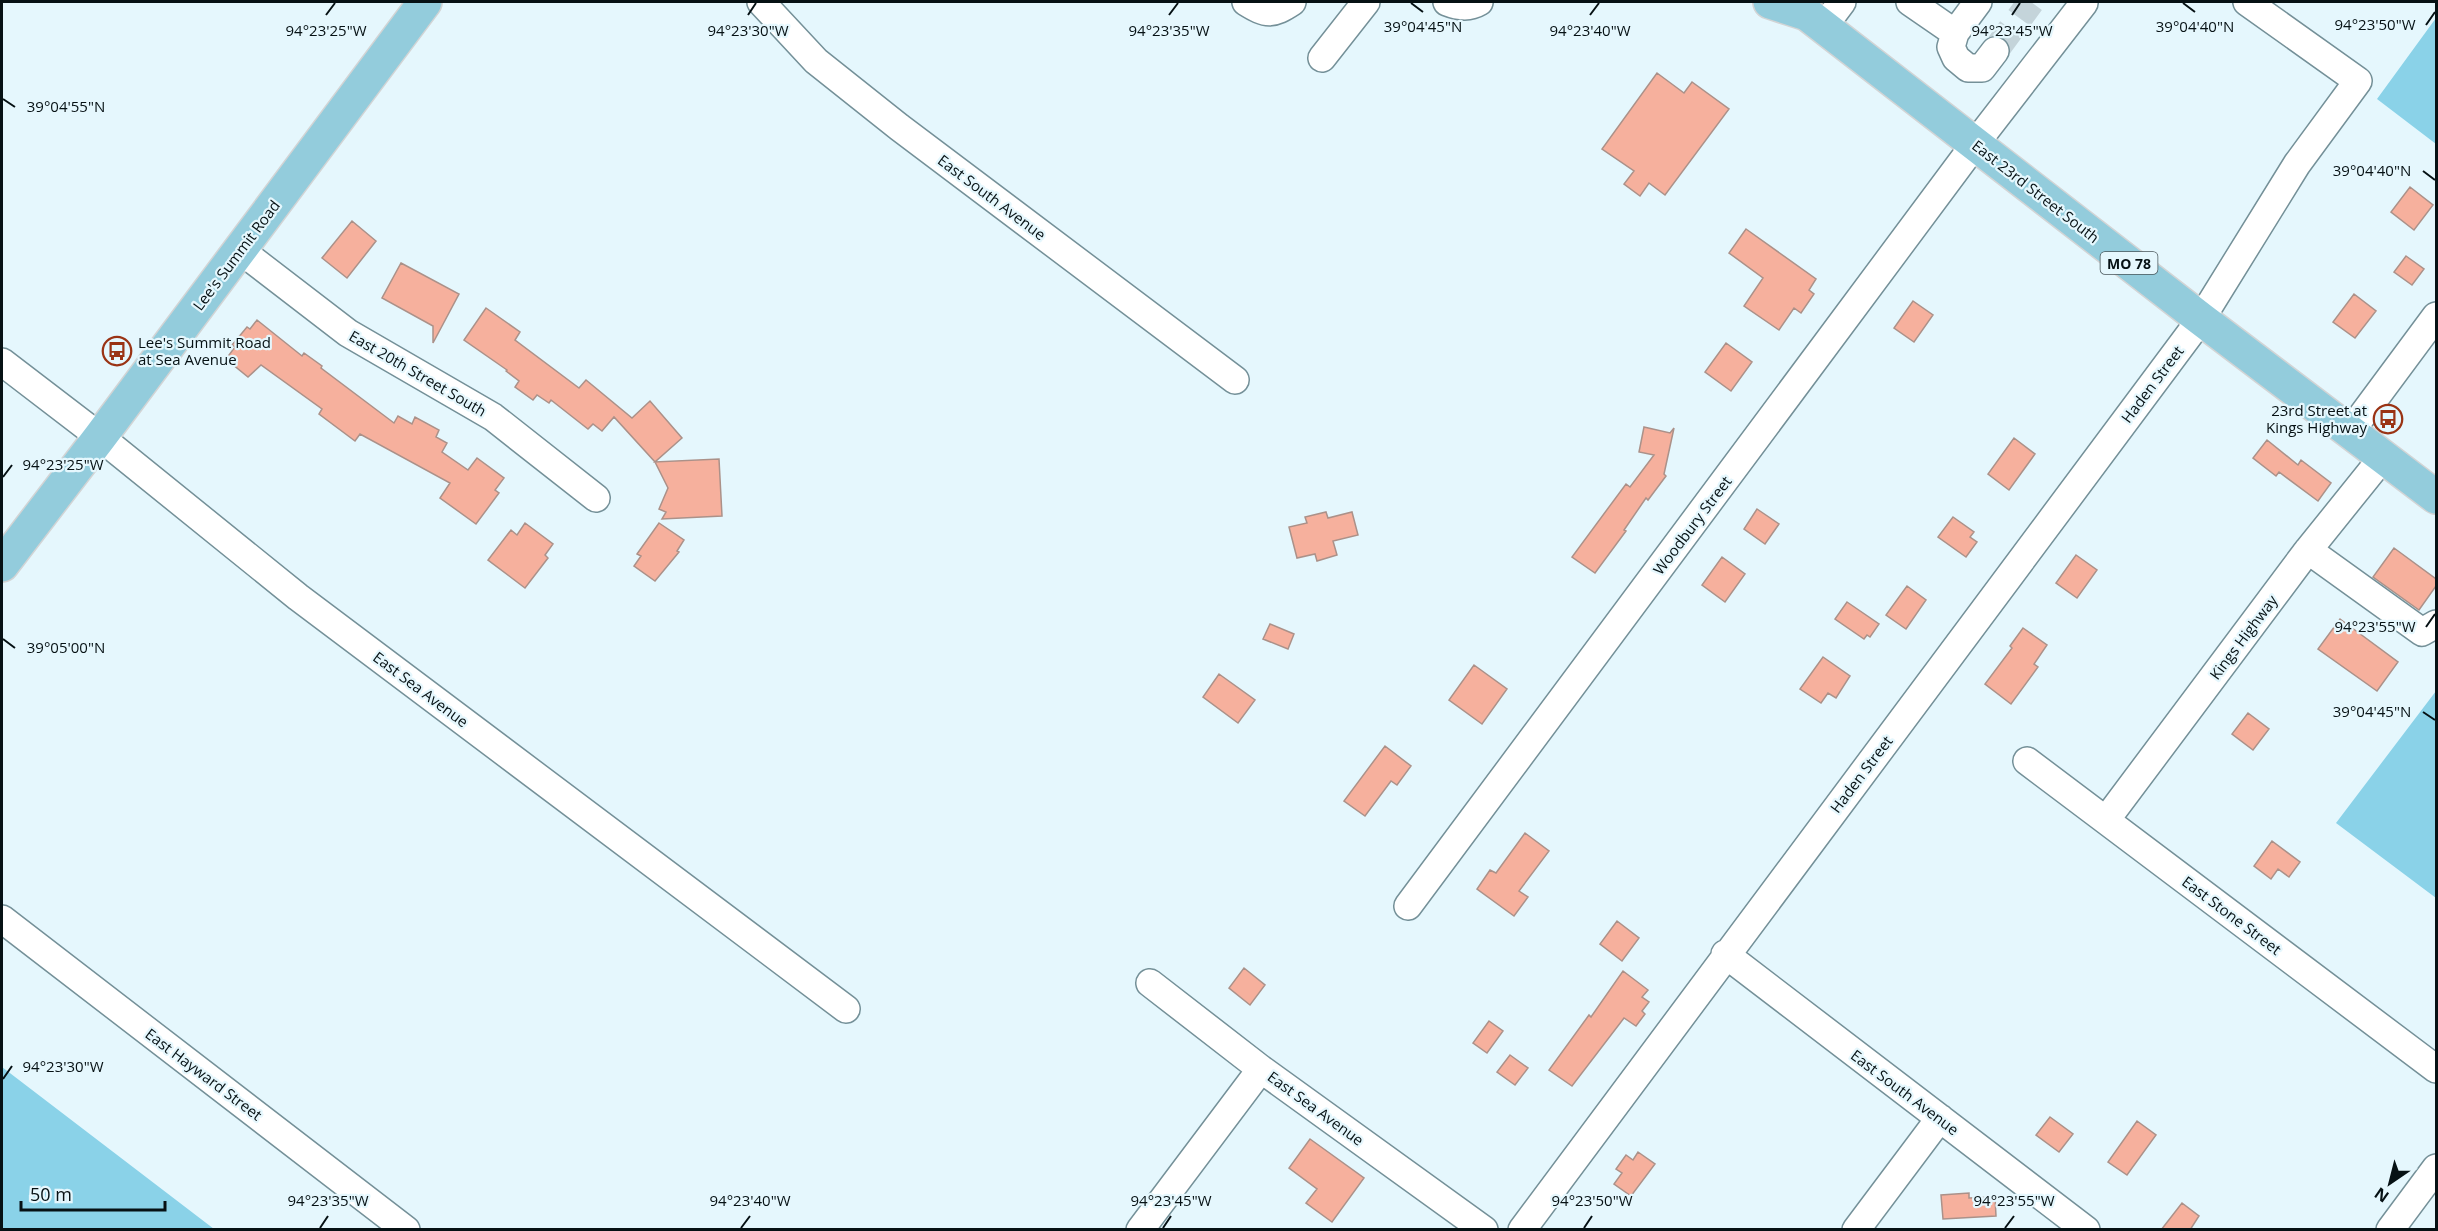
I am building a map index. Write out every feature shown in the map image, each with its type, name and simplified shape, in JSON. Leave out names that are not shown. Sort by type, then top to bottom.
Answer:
[{"type":"main road","name":"Lee's Summit Road","points":[[2,565],[425,2]]},
{"type":"main road","name":"East 23rd Street South","points":[[1770,2],[1818,11],[1975,144],[2200,319],[2436,497]]},
{"type":"street","name":"East South Avenue","points":[[761,2],[816,61],[853,91],[1235,380]]},
{"type":"street","points":[[1246,2],[1261,11],[1275,12],[1292,2]]},
{"type":"street","points":[[1322,58],[1366,2]]},
{"type":"street","points":[[1447,2],[1458,6],[1474,5],[1479,2]]},
{"type":"street","points":[[1910,2],[1955,33]]},
{"type":"street","points":[[1978,2],[1955,33],[1951,47],[1956,58],[1968,68],[1982,68],[1995,51]]},
{"type":"street","name":"Haden Street","points":[[1522,1230],[1725,954],[2200,319],[2297,165],[2358,81],[2247,2]]},
{"type":"street","name":"Woodbury Street","points":[[1408,906],[1975,144],[2084,3]]},
{"type":"street","name":"East 20th Street South","points":[[240,250],[348,333],[493,417],[596,498]]},
{"type":"street","points":[[2350,432],[2436,316]]},
{"type":"street","name":"East Sea Avenue","points":[[2,362],[100,437],[298,597],[846,1009]]},
{"type":"street","name":"Kings Highway","points":[[2106,820],[2308,550],[2384,457]]},
{"type":"street","points":[[2308,550],[2422,632],[2436,624]]},
{"type":"street","name":"East Stone Street","points":[[2027,761],[2436,1069]]},
{"type":"street","name":"East Hayward Street","points":[[2,920],[406,1230]]},
{"type":"street","name":"East South Avenue","points":[[1725,954],[2086,1230]]},
{"type":"street","name":"East Sea Avenue","points":[[1150,983],[1261,1069],[1484,1230]]},
{"type":"street","points":[[1140,1230],[1261,1069]]},
{"type":"street","points":[[1856,1230],[1940,1119]]},
{"type":"street","points":[[2390,1230],[2436,1168]]},
{"type":"shaded area","points":[[2436,18],[2436,144],[2377,99]]},
{"type":"shaded area","points":[[2436,691],[2436,898],[2336,823]]},
{"type":"shaded area","points":[[2,1067],[214,1229],[2,1229]]},
{"type":"building","points":[[1657,73],[1684,93],[1692,82],[1729,109],[1665,195],[1649,183],[1640,196],[1624,184],[1634,171],[1602,149]]},
{"type":"building","points":[[2410,187],[2433,205],[2414,230],[2391,212]]},
{"type":"building","points":[[352,221],[376,241],[347,278],[322,258]]},
{"type":"building","points":[[1746,229],[1816,279],[1809,290],[1814,294],[1801,313],[1794,308],[1779,330],[1744,306],[1763,278],[1729,253]]},
{"type":"building","points":[[2406,256],[2424,269],[2412,285],[2394,272]]},
{"type":"building","points":[[401,263],[459,294],[433,343],[433,326],[382,298]]},
{"type":"building","points":[[2354,294],[2376,311],[2355,338],[2333,322]]},
{"type":"building","points":[[1913,301],[1933,315],[1914,342],[1894,328]]},
{"type":"building","points":[[486,308],[520,332],[515,340],[579,388],[586,380],[632,418],[650,401],[682,438],[655,462],[614,417],[602,431],[593,424],[588,429],[551,400],[549,403],[537,395],[533,400],[515,387],[519,381],[507,370],[464,340]]},
{"type":"building","points":[[257,320],[302,356],[304,353],[322,366],[321,368],[394,423],[398,416],[412,424],[415,417],[439,430],[436,437],[447,443],[442,452],[468,470],[477,458],[504,478],[495,490],[499,493],[476,524],[440,498],[450,483],[360,434],[355,441],[319,414],[322,409],[261,365],[248,377],[226,359],[235,347],[232,345],[247,327],[250,329]]},
{"type":"building","points":[[1726,343],[1752,362],[1731,391],[1705,372]]},
{"type":"building","points":[[1644,427],[1670,433],[1674,428],[1664,474],[1666,476],[1648,500],[1646,498],[1624,530],[1626,531],[1595,573],[1572,557],[1626,484],[1630,487],[1654,455],[1639,452]]},
{"type":"building","points":[[2014,438],[2035,454],[2009,490],[1988,474]]},
{"type":"building","points":[[2267,440],[2298,465],[2301,460],[2331,483],[2318,501],[2279,472],[2276,476],[2253,458]]},
{"type":"building","points":[[719,459],[722,516],[662,519],[666,512],[659,509],[668,488],[655,462]]},
{"type":"building","points":[[1757,509],[1779,524],[1765,544],[1744,529]]},
{"type":"building","points":[[1326,512],[1328,518],[1352,512],[1358,535],[1333,541],[1337,555],[1317,561],[1315,554],[1297,558],[1289,527],[1307,523],[1305,517]]},
{"type":"building","points":[[1953,517],[1974,532],[1970,537],[1977,542],[1966,557],[1938,537]]},
{"type":"building","points":[[525,523],[553,544],[545,555],[548,558],[525,588],[488,560],[511,530],[517,535]]},
{"type":"building","points":[[659,523],[684,540],[677,551],[679,552],[655,581],[634,566],[641,556],[637,554]]},
{"type":"building","points":[[2394,548],[2436,579],[2436,586],[2419,610],[2373,577]]},
{"type":"building","points":[[2076,555],[2097,570],[2077,598],[2056,583]]},
{"type":"building","points":[[1722,557],[1745,574],[1725,602],[1702,585]]},
{"type":"building","points":[[1907,586],[1926,600],[1906,629],[1886,615]]},
{"type":"building","points":[[1847,602],[1879,624],[1870,637],[1867,635],[1864,639],[1835,619]]},
{"type":"building","points":[[2340,619],[2398,662],[2377,691],[2318,649]]},
{"type":"building","points":[[1270,624],[1294,634],[1288,649],[1263,639]]},
{"type":"building","points":[[2023,628],[2047,645],[2034,664],[2038,667],[2011,704],[1985,684],[2012,648],[2010,646]]},
{"type":"building","points":[[1823,657],[1850,676],[1836,698],[1828,693],[1821,703],[1800,689]]},
{"type":"building","points":[[1474,665],[1507,689],[1482,724],[1449,700]]},
{"type":"building","points":[[1219,674],[1255,700],[1238,723],[1203,697]]},
{"type":"building","points":[[2248,713],[2269,729],[2253,750],[2232,734]]},
{"type":"building","points":[[1385,746],[1411,766],[1397,785],[1391,781],[1365,816],[1344,801]]},
{"type":"building","points":[[1525,833],[1549,851],[1519,891],[1528,897],[1514,916],[1477,889],[1490,870],[1496,873]]},
{"type":"building","points":[[2272,841],[2300,862],[2289,877],[2278,869],[2271,879],[2254,866]]},
{"type":"building","points":[[1617,921],[1639,938],[1622,961],[1600,944]]},
{"type":"building","points":[[1244,968],[1265,985],[1250,1005],[1229,988]]},
{"type":"building","points":[[1623,971],[1648,990],[1642,997],[1649,1002],[1642,1011],[1645,1014],[1636,1026],[1624,1018],[1572,1086],[1549,1070],[1589,1015],[1591,1017]]},
{"type":"building","points":[[1489,1021],[1503,1031],[1487,1053],[1473,1043]]},
{"type":"building","points":[[1510,1055],[1528,1068],[1515,1085],[1497,1072]]},
{"type":"building","points":[[2050,1117],[2073,1134],[2059,1152],[2036,1135]]},
{"type":"building","points":[[2137,1121],[2156,1135],[2127,1175],[2108,1162]]},
{"type":"building","points":[[1310,1139],[1364,1178],[1332,1222],[1306,1203],[1317,1189],[1289,1168]]},
{"type":"building","points":[[1638,1152],[1655,1164],[1631,1196],[1614,1184],[1622,1173],[1616,1169],[1626,1155],[1633,1160]]},
{"type":"building","points":[[1969,1193],[1969,1198],[1995,1197],[1996,1216],[1943,1219],[1941,1195]]},
{"type":"building","points":[[2182,1203],[2199,1216],[2190,1230],[2161,1230]]},
{"type":"tunnel","points":[[1995,51],[2031,2]]},
{"type":"place","name":"Lee's Summit Road at Sea Avenue","points":[[117,351]]},
{"type":"place","name":"23rd Street at Kings Highway","points":[[2388,419]]}]
